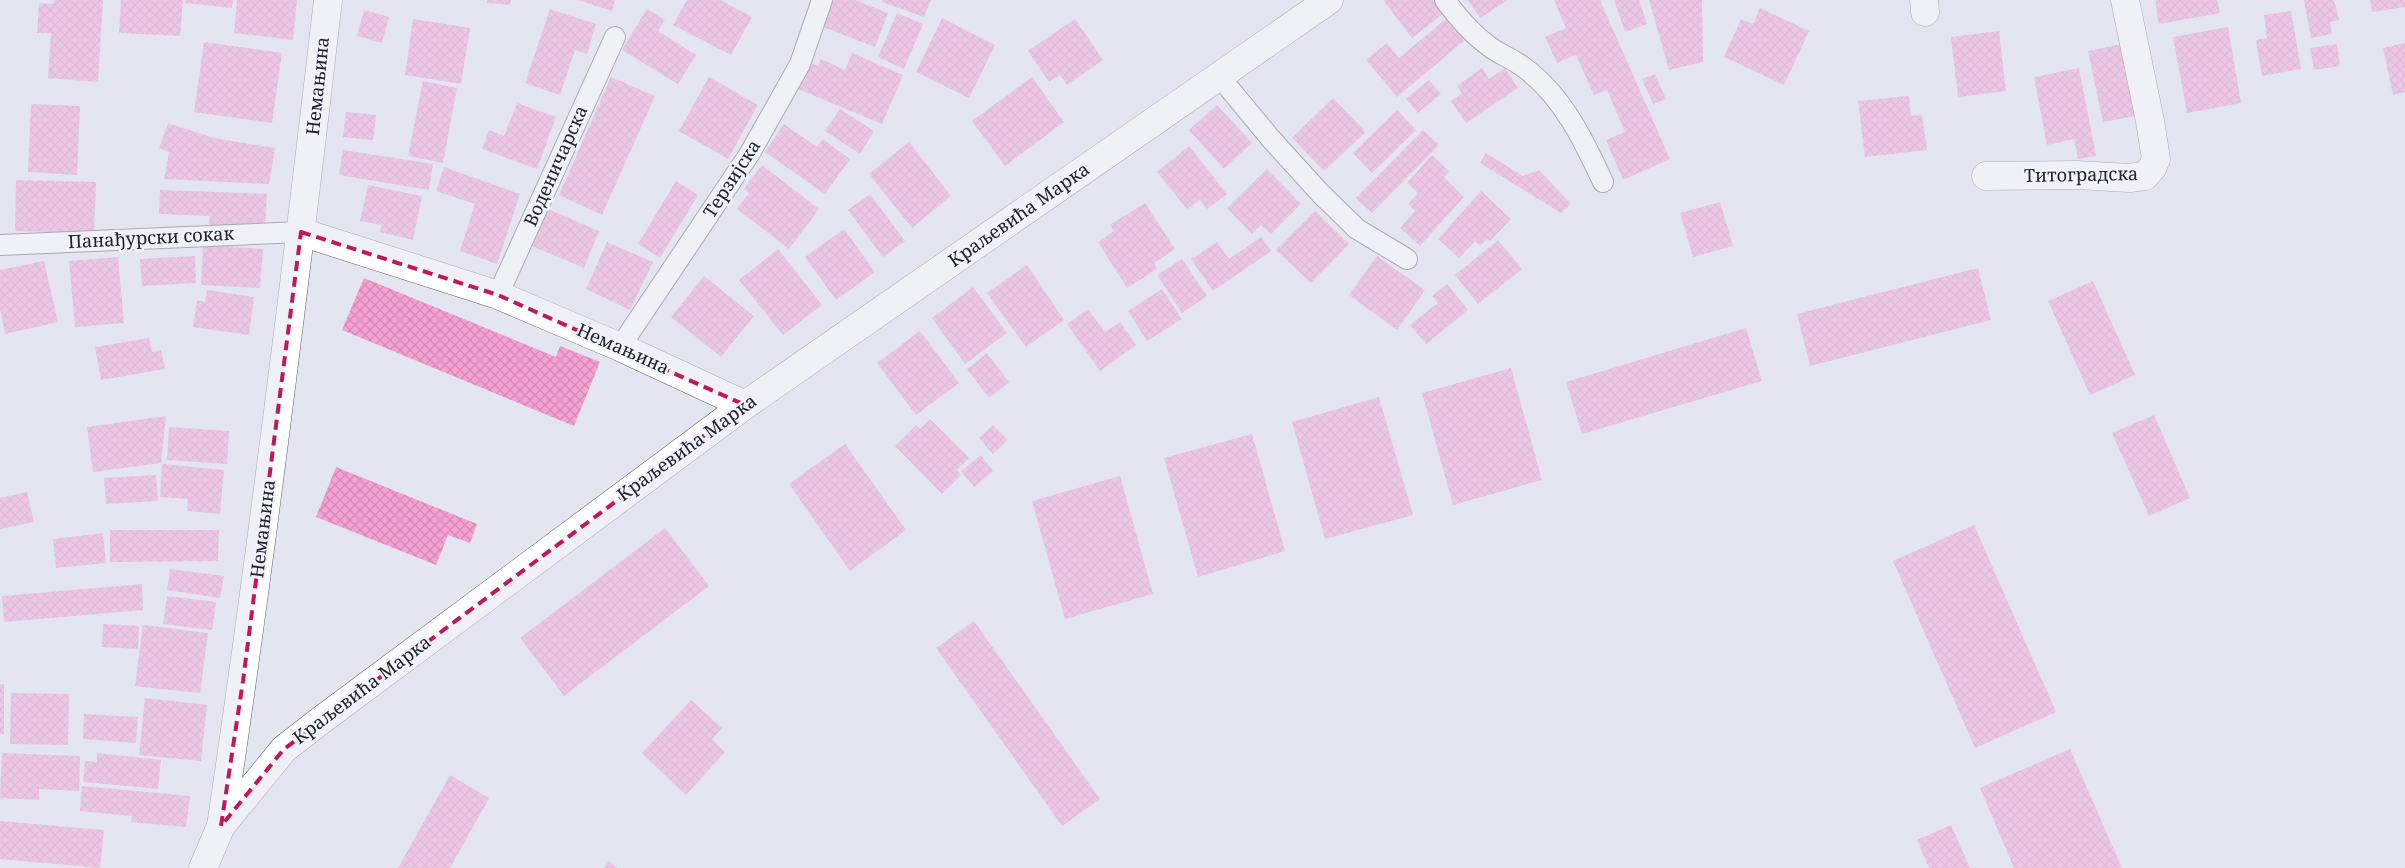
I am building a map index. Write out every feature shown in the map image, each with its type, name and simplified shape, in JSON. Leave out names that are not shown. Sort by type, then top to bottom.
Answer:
[{"type":"main road","name":"Немањина","points":[[221,826],[243,681],[301,232],[328,0]]},
{"type":"main road","name":"Краљевића Марка","points":[[203,868],[221,826],[284,749],[745,405],[1329,0]]},
{"type":"main road","name":"Титоградска","points":[[1986,176],[2129,178],[2145,176],[2152,168],[2156,159],[2150,121],[2125,0]]},
{"type":"main road","name":"Немањина","points":[[301,232],[498,295],[620,347],[745,405]]},
{"type":"lane","name":"Терзијска","points":[[620,347],[750,153],[800,64],[822,0]]},
{"type":"lane","points":[[1445,0],[1462,23],[1490,47],[1526,69],[1548,90],[1569,116],[1603,182]]},
{"type":"lane","name":"Воденичарска","points":[[498,295],[615,37]]},
{"type":"lane","points":[[1219,76],[1271,139],[1321,194],[1357,229],[1407,259]]},
{"type":"lane","name":"Панађурски сокак","points":[[0,245],[301,232]]},
{"type":"highlighted area","points":[[301,232],[498,295],[745,405],[284,749],[221,826],[243,681]]},
{"type":"building","points":[[54,0],[103,0],[98,82],[48,78],[51,33],[37,33],[39,3],[53,4]]},
{"type":"building","points":[[121,0],[183,0],[180,36],[119,33]]},
{"type":"building","points":[[185,0],[233,0],[232,8],[185,3]]},
{"type":"building","points":[[237,0],[297,0],[293,40],[234,33]]},
{"type":"building","points":[[487,0],[511,0],[510,5],[487,3]]},
{"type":"building","points":[[578,0],[615,0],[612,11]]},
{"type":"building","points":[[687,0],[720,0],[752,17],[731,55],[673,25]]},
{"type":"building","points":[[833,0],[855,0],[888,13],[875,47],[823,27]]},
{"type":"building","points":[[883,0],[931,0],[924,17],[882,2]]},
{"type":"building","points":[[1383,0],[1433,0],[1444,13],[1412,38]]},
{"type":"building","points":[[1468,0],[1508,0],[1480,18]]},
{"type":"building","points":[[1554,0],[1600,0],[1670,159],[1623,180],[1606,140],[1625,132],[1607,90],[1594,95],[1576,55],[1557,63],[1545,37],[1566,28]]},
{"type":"building","points":[[1614,0],[1639,0],[1647,24],[1625,32]]},
{"type":"building","points":[[1649,0],[1702,0],[1703,62],[1669,70]]},
{"type":"building","points":[[2155,0],[2217,0],[2220,13],[2159,24]]},
{"type":"building","points":[[2304,0],[2334,0],[2339,20],[2330,22],[2332,34],[2311,38]]},
{"type":"building","points":[[2370,0],[2405,0],[2405,7],[2372,12]]},
{"type":"building","points":[[1760,8],[1809,31],[1784,85],[1724,57],[1741,19],[1753,24]]},
{"type":"building","points":[[550,9],[596,24],[587,54],[575,50],[560,95],[525,83]]},
{"type":"building","points":[[647,9],[665,20],[658,31],[696,55],[678,84],[622,50]]},
{"type":"building","points":[[364,10],[389,17],[382,43],[357,36]]},
{"type":"building","points":[[2291,11],[2301,69],[2262,76],[2256,40],[2267,38],[2264,15]]},
{"type":"building","points":[[897,13],[923,24],[904,69],[878,57]]},
{"type":"building","points":[[942,18],[995,45],[969,98],[916,72]]},
{"type":"building","points":[[1447,18],[1465,40],[1397,97],[1366,60],[1387,43],[1399,58]]},
{"type":"building","points":[[413,19],[470,28],[461,84],[405,75]]},
{"type":"building","points":[[1075,19],[1103,60],[1067,85],[1060,75],[1049,82],[1028,51]]},
{"type":"building","points":[[2228,27],[2241,103],[2187,113],[2173,37]]},
{"type":"building","points":[[1999,31],[2006,91],[1958,97],[1951,37]]},
{"type":"building","points":[[204,42],[282,53],[272,123],[194,112]]},
{"type":"building","points":[[2126,43],[2141,115],[2103,122],[2088,51]]},
{"type":"building","points":[[2405,43],[2405,92],[2393,95],[2383,48]]},
{"type":"building","points":[[2337,44],[2340,66],[2314,70],[2310,48]]},
{"type":"building","points":[[852,53],[903,75],[882,124],[798,89],[809,62],[818,66],[821,59],[845,70]]},
{"type":"building","points":[[1482,68],[1489,79],[1505,68],[1518,88],[1466,123],[1451,101],[1462,93],[1457,86]]},
{"type":"building","points":[[2079,68],[2096,156],[2078,159],[2074,139],[2047,145],[2034,77]]},
{"type":"building","points":[[1655,74],[1666,99],[1653,104],[1642,79]]},
{"type":"building","points":[[611,77],[655,96],[602,215],[559,195]]},
{"type":"building","points":[[709,77],[758,105],[728,159],[679,131]]},
{"type":"building","points":[[1032,77],[1064,122],[1005,166],[972,121]]},
{"type":"building","points":[[1429,80],[1441,94],[1418,113],[1406,99]]},
{"type":"building","points":[[423,81],[457,88],[443,163],[408,156]]},
{"type":"building","points":[[1909,96],[1911,116],[1922,115],[1927,150],[1865,157],[1858,101]]},
{"type":"building","points":[[1333,98],[1366,132],[1324,171],[1292,138]]},
{"type":"building","points":[[517,103],[556,117],[537,169],[482,149],[489,130],[504,136]]},
{"type":"building","points":[[31,104],[80,106],[77,175],[28,172]]},
{"type":"building","points":[[1217,105],[1252,143],[1224,169],[1189,130]]},
{"type":"building","points":[[840,109],[874,131],[860,154],[825,131]]},
{"type":"building","points":[[1397,110],[1416,130],[1372,173],[1353,153]]},
{"type":"building","points":[[346,112],[376,115],[373,140],[343,137]]},
{"type":"building","points":[[168,123],[214,138],[275,148],[269,184],[164,179],[169,152],[159,148]]},
{"type":"building","points":[[784,124],[817,147],[823,139],[850,159],[825,194],[765,152]]},
{"type":"building","points":[[1423,130],[1439,145],[1372,213],[1356,198]]},
{"type":"building","points":[[909,142],[951,196],[912,228],[869,174]]},
{"type":"building","points":[[1189,146],[1227,194],[1207,209],[1200,200],[1187,209],[1157,172]]},
{"type":"building","points":[[343,150],[433,164],[429,190],[339,175]]},
{"type":"building","points":[[1486,153],[1523,176],[1539,170],[1571,204],[1561,213],[1480,163]]},
{"type":"building","points":[[1432,155],[1449,171],[1444,177],[1464,197],[1420,246],[1400,228],[1415,211],[1408,204],[1418,193],[1407,183]]},
{"type":"building","points":[[762,165],[819,209],[789,249],[737,209],[749,193],[744,189]]},
{"type":"building","points":[[444,167],[520,194],[497,264],[460,251],[475,204],[436,191]]},
{"type":"building","points":[[1267,169],[1301,204],[1271,234],[1261,225],[1252,234],[1227,208]]},
{"type":"building","points":[[16,180],[96,182],[94,233],[15,231]]},
{"type":"building","points":[[676,181],[698,195],[660,258],[638,244]]},
{"type":"building","points":[[368,185],[422,196],[413,240],[380,232],[382,225],[360,221]]},
{"type":"building","points":[[160,190],[267,194],[265,227],[209,225],[210,216],[159,214]]},
{"type":"building","points":[[1481,191],[1511,219],[1490,241],[1487,239],[1480,246],[1475,241],[1459,258],[1438,239]]},
{"type":"building","points":[[870,194],[905,241],[883,257],[848,210]]},
{"type":"building","points":[[1720,202],[1733,246],[1693,257],[1680,213]]},
{"type":"building","points":[[1145,203],[1175,249],[1154,263],[1157,269],[1127,288],[1098,242],[1114,231],[1110,225]]},
{"type":"building","points":[[548,209],[599,231],[584,268],[532,246]]},
{"type":"building","points":[[1315,211],[1349,244],[1311,283],[1276,250]]},
{"type":"building","points":[[844,229],[875,272],[836,300],[805,257]]},
{"type":"building","points":[[1261,237],[1271,251],[1213,291],[1191,259],[1217,242],[1229,259]]},
{"type":"building","points":[[1498,240],[1522,269],[1478,304],[1455,275]]},
{"type":"building","points":[[607,242],[653,262],[630,310],[586,289]]},
{"type":"building","points":[[203,245],[263,249],[260,288],[201,285]]},
{"type":"building","points":[[778,249],[822,305],[783,335],[739,280]]},
{"type":"building","points":[[195,256],[196,283],[142,286],[140,259]]},
{"type":"building","points":[[1377,256],[1425,290],[1397,330],[1349,295]]},
{"type":"building","points":[[118,257],[124,323],[75,327],[69,261]]},
{"type":"building","points":[[1182,259],[1207,296],[1182,313],[1157,275]]},
{"type":"building","points":[[44,261],[58,322],[5,334],[0,309],[0,270]]},
{"type":"building","points":[[1027,265],[1064,320],[1026,347],[987,293]]},
{"type":"building","points":[[1978,268],[1991,320],[1810,366],[1797,314]]},
{"type":"building","points":[[704,276],[754,316],[721,357],[671,317]]},
{"type":"building","points":[[364,278],[556,357],[560,346],[600,362],[574,426],[342,330]]},
{"type":"building","points":[[2093,281],[2135,375],[2090,395],[2048,301]]},
{"type":"building","points":[[1447,284],[1468,310],[1426,344],[1410,325],[1438,303],[1432,296]]},
{"type":"building","points":[[973,287],[1007,333],[965,364],[932,318]]},
{"type":"building","points":[[1162,289],[1182,319],[1147,341],[1128,311]]},
{"type":"building","points":[[207,290],[254,297],[249,335],[193,327],[197,300],[205,302]]},
{"type":"building","points":[[1088,309],[1105,332],[1120,322],[1136,345],[1100,371],[1067,324]]},
{"type":"building","points":[[1746,328],[1762,381],[1582,434],[1566,382]]},
{"type":"building","points":[[920,331],[959,383],[916,415],[877,363]]},
{"type":"building","points":[[149,338],[152,352],[161,350],[165,369],[101,380],[95,347]]},
{"type":"building","points":[[987,353],[1009,382],[989,398],[967,369]]},
{"type":"building","points":[[1511,368],[1542,480],[1453,505],[1422,393]]},
{"type":"building","points":[[1379,397],[1413,515],[1325,539],[1292,422]]},
{"type":"building","points":[[2154,415],[2190,498],[2149,516],[2112,433]]},
{"type":"building","points":[[166,416],[161,463],[93,472],[87,427]]},
{"type":"building","points":[[930,419],[969,458],[957,470],[961,475],[942,494],[895,446],[916,425],[920,429]]},
{"type":"building","points":[[993,425],[1008,440],[993,454],[979,438]]},
{"type":"building","points":[[169,427],[229,431],[227,464],[167,460]]},
{"type":"building","points":[[1252,434],[1285,551],[1198,577],[1164,458]]},
{"type":"building","points":[[845,444],[906,530],[850,571],[789,484]]},
{"type":"building","points":[[981,455],[993,471],[974,487],[961,471]]},
{"type":"building","points":[[162,464],[224,470],[220,514],[187,511],[188,499],[160,497]]},
{"type":"building","points":[[336,467],[477,524],[470,543],[448,535],[436,565],[316,517]]},
{"type":"building","points":[[156,475],[158,501],[106,504],[104,478]]},
{"type":"building","points":[[1120,476],[1153,594],[1065,619],[1032,501]]},
{"type":"building","points":[[27,492],[34,522],[0,529],[0,498]]},
{"type":"building","points":[[1974,525],[2056,712],[1975,748],[1893,561]]},
{"type":"building","points":[[665,528],[709,586],[564,696],[520,638]]},
{"type":"building","points":[[110,530],[219,530],[218,561],[110,562]]},
{"type":"building","points":[[103,533],[106,563],[56,568],[53,539]]},
{"type":"building","points":[[170,569],[224,576],[220,598],[167,590]]},
{"type":"building","points":[[142,584],[143,610],[4,622],[2,596]]},
{"type":"building","points":[[167,596],[216,602],[212,630],[163,624]]},
{"type":"building","points":[[974,621],[1100,799],[1062,826],[936,648]]},
{"type":"building","points":[[103,624],[139,626],[138,649],[102,647]]},
{"type":"building","points":[[143,625],[208,633],[200,693],[135,686]]},
{"type":"building","points":[[0,684],[4,684],[4,734],[0,734]]},
{"type":"building","points":[[11,693],[69,694],[68,745],[10,744]]},
{"type":"building","points":[[145,698],[207,705],[201,761],[139,755]]},
{"type":"building","points":[[691,700],[722,728],[712,739],[725,752],[686,795],[642,753]]},
{"type":"building","points":[[84,714],[138,717],[136,743],[83,739]]},
{"type":"building","points":[[2070,749],[2122,868],[2014,868],[1980,788]]},
{"type":"building","points":[[2,753],[80,756],[79,791],[39,789],[39,800],[0,798]]},
{"type":"building","points":[[97,753],[161,760],[158,789],[83,782],[85,761],[97,762]]},
{"type":"building","points":[[450,775],[489,798],[450,868],[398,868]]},
{"type":"building","points":[[82,786],[190,796],[186,827],[131,822],[132,816],[80,811]]},
{"type":"building","points":[[0,821],[104,830],[100,868],[0,859]]},
{"type":"building","points":[[1951,825],[1970,868],[1929,868],[1917,840]]},
{"type":"building","points":[[609,861],[617,868],[604,868]]}]
